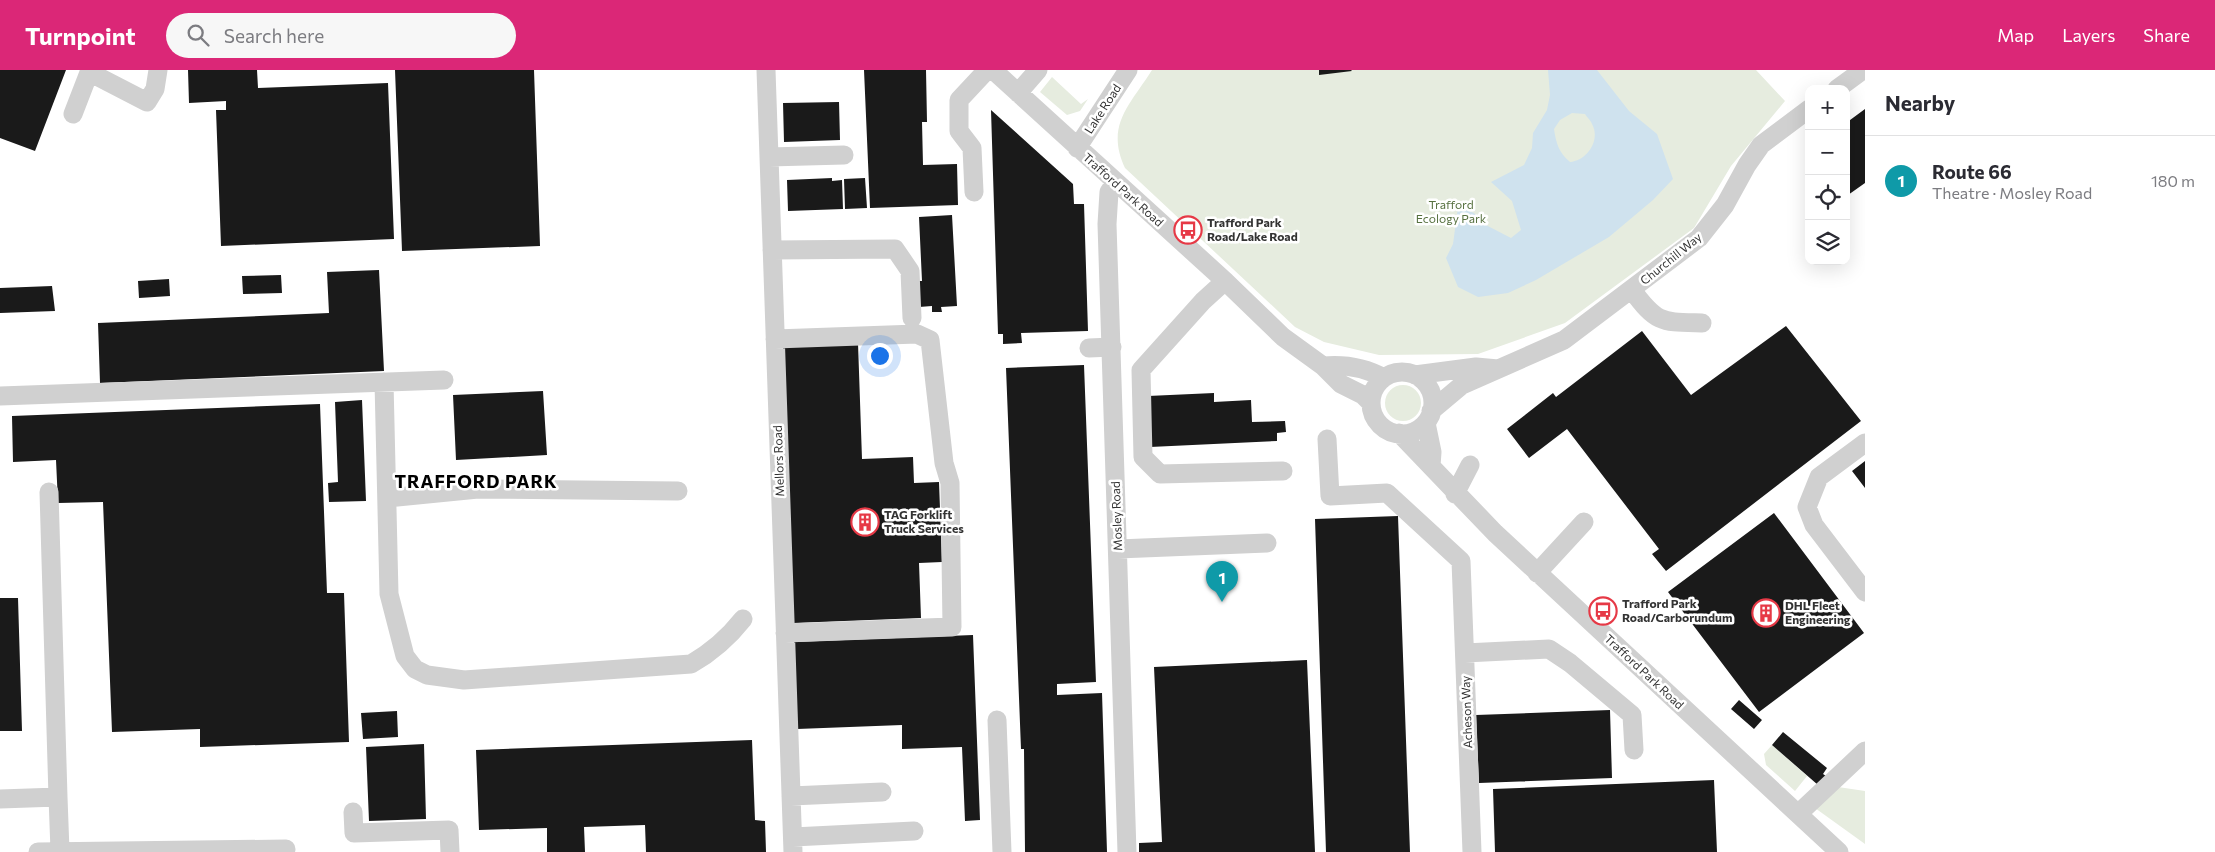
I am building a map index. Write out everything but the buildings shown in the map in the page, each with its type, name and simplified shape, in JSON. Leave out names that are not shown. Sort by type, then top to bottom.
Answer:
[{"type":"street","points":[[73,114],[90,71],[147,102],[155,89],[158,70]]},
{"type":"street","name":"Mellors Road","points":[[766,70],[793,845]]},
{"type":"street","points":[[974,192],[972,148],[959,131],[959,100],[987,70]]},
{"type":"street","name":"Trafford Park Road","points":[[993,70],[1225,281],[1283,337],[1323,366],[1341,384],[1363,395],[1371,403]]},
{"type":"street","points":[[1018,93],[1038,70]]},
{"type":"street","name":"Lake Road","points":[[1077,148],[1128,70]]},
{"type":"street","points":[[1842,85],[1863,70]]},
{"type":"street","name":"Churchill Way","points":[[1429,417],[1462,385],[1480,379],[1564,340],[1699,238],[1725,205],[1747,165],[1761,145],[1805,112]]},
{"type":"street","points":[[769,157],[844,155]]},
{"type":"street","name":"Mosley Road","points":[[1116,183],[1109,192],[1107,202],[1127,852]]},
{"type":"street","points":[[772,250],[895,249],[910,272],[912,318]]},
{"type":"street","points":[[1225,281],[1203,301],[1140,370],[1143,457],[1160,474],[1282,471]]},
{"type":"street","points":[[1632,290],[1656,318],[1670,322],[1702,323]]},
{"type":"street","points":[[775,339],[917,334],[930,340],[944,464],[950,482],[952,626],[785,633]]},
{"type":"street","points":[[1089,348],[1112,348]]},
{"type":"street","points":[[1323,366],[1340,365],[1372,372],[1384,378]]},
{"type":"street","name":"Churchill Way","points":[[1415,375],[1476,367],[1498,369]]},
{"type":"street","points":[[1429,417],[1417,430],[1399,434],[1383,427],[1372,412],[1371,403],[1375,389],[1384,378],[1399,372],[1415,375],[1430,390],[1432,400],[1429,417],[1432,452],[1431,466]]},
{"type":"street","points":[[0,396],[444,380]]},
{"type":"street","points":[[384,382],[389,594],[405,656],[415,669],[426,675],[464,680],[691,664],[707,655],[728,638],[743,620]]},
{"type":"street","name":"Trafford Park Road","points":[[1399,434],[1431,466],[1455,494],[1537,573],[1798,814],[1828,848]]},
{"type":"street","name":"Acheson Way","points":[[1327,438],[1330,496],[1387,494],[1461,561],[1463,573],[1472,852]]},
{"type":"street","points":[[1865,443],[1819,477],[1807,507],[1814,525],[1865,592]]},
{"type":"street","points":[[1455,494],[1470,465]]},
{"type":"street","points":[[387,498],[478,489],[678,491]]},
{"type":"street","points":[[49,492],[60,851]]},
{"type":"street","points":[[1537,573],[1584,522]]},
{"type":"street","points":[[1118,549],[1267,543]]},
{"type":"street","points":[[1465,654],[1549,649],[1570,663],[1632,714],[1634,750]]},
{"type":"street","points":[[997,720],[1002,852]]},
{"type":"street","points":[[1798,814],[1865,751]]},
{"type":"street","points":[[791,796],[882,792]]},
{"type":"street","points":[[0,799],[58,797]]},
{"type":"street","points":[[353,812],[354,833],[448,830],[450,852]]},
{"type":"street","points":[[793,845],[914,831]]},
{"type":"street","points":[[38,852],[286,849]]},
{"type":"green space","name":"Trafford Ecology Park","points":[[1152,70],[1756,70],[1785,101],[1731,166],[1694,228],[1565,323],[1478,354],[1379,355],[1324,342],[1295,327],[1125,168],[1120,153],[1119,127],[1129,105]]},
{"type":"green space","points":[[1052,77],[1081,104],[1088,99],[1080,111],[1067,115],[1040,92]]},
{"type":"green space","points":[[1403,385],[1410,386],[1416,390],[1420,396],[1420,410],[1416,416],[1410,420],[1403,421],[1396,420],[1390,416],[1386,410],[1385,403],[1386,396],[1390,390],[1396,386]]},
{"type":"green space","points":[[1772,745],[1807,776],[1795,791],[1766,765],[1764,754]]},
{"type":"green space","points":[[1838,787],[1865,791],[1865,844],[1815,808]]},
{"type":"water","points":[[1548,70],[1597,70],[1629,111],[1657,134],[1673,179],[1653,200],[1609,237],[1536,280],[1508,293],[1478,297],[1458,287],[1446,258],[1453,244],[1458,207],[1474,213],[1482,223],[1511,238],[1521,230],[1512,201],[1491,182],[1524,165],[1532,148],[1533,133],[1547,110],[1550,95]],"holes":[[[1572,113],[1585,114],[1591,123],[1595,137],[1587,154],[1576,161],[1570,162],[1563,155],[1559,147],[1554,129],[1560,120]]]},
{"type":"place","name":"Trafford Park Road/Lake Road","points":[[1188,230]]},
{"type":"place","name":"TAG Forklift Truck Services","points":[[865,522]]},
{"type":"place","name":"Route 66","points":[[1222,602]]},
{"type":"place","name":"Trafford Park Road/Carborundum","points":[[1603,611]]},
{"type":"place","name":"DHL Fleet Engineering","points":[[1766,613]]},
{"type":"district","name":"TRAFFORD PARK","points":[[476,482]]}]
